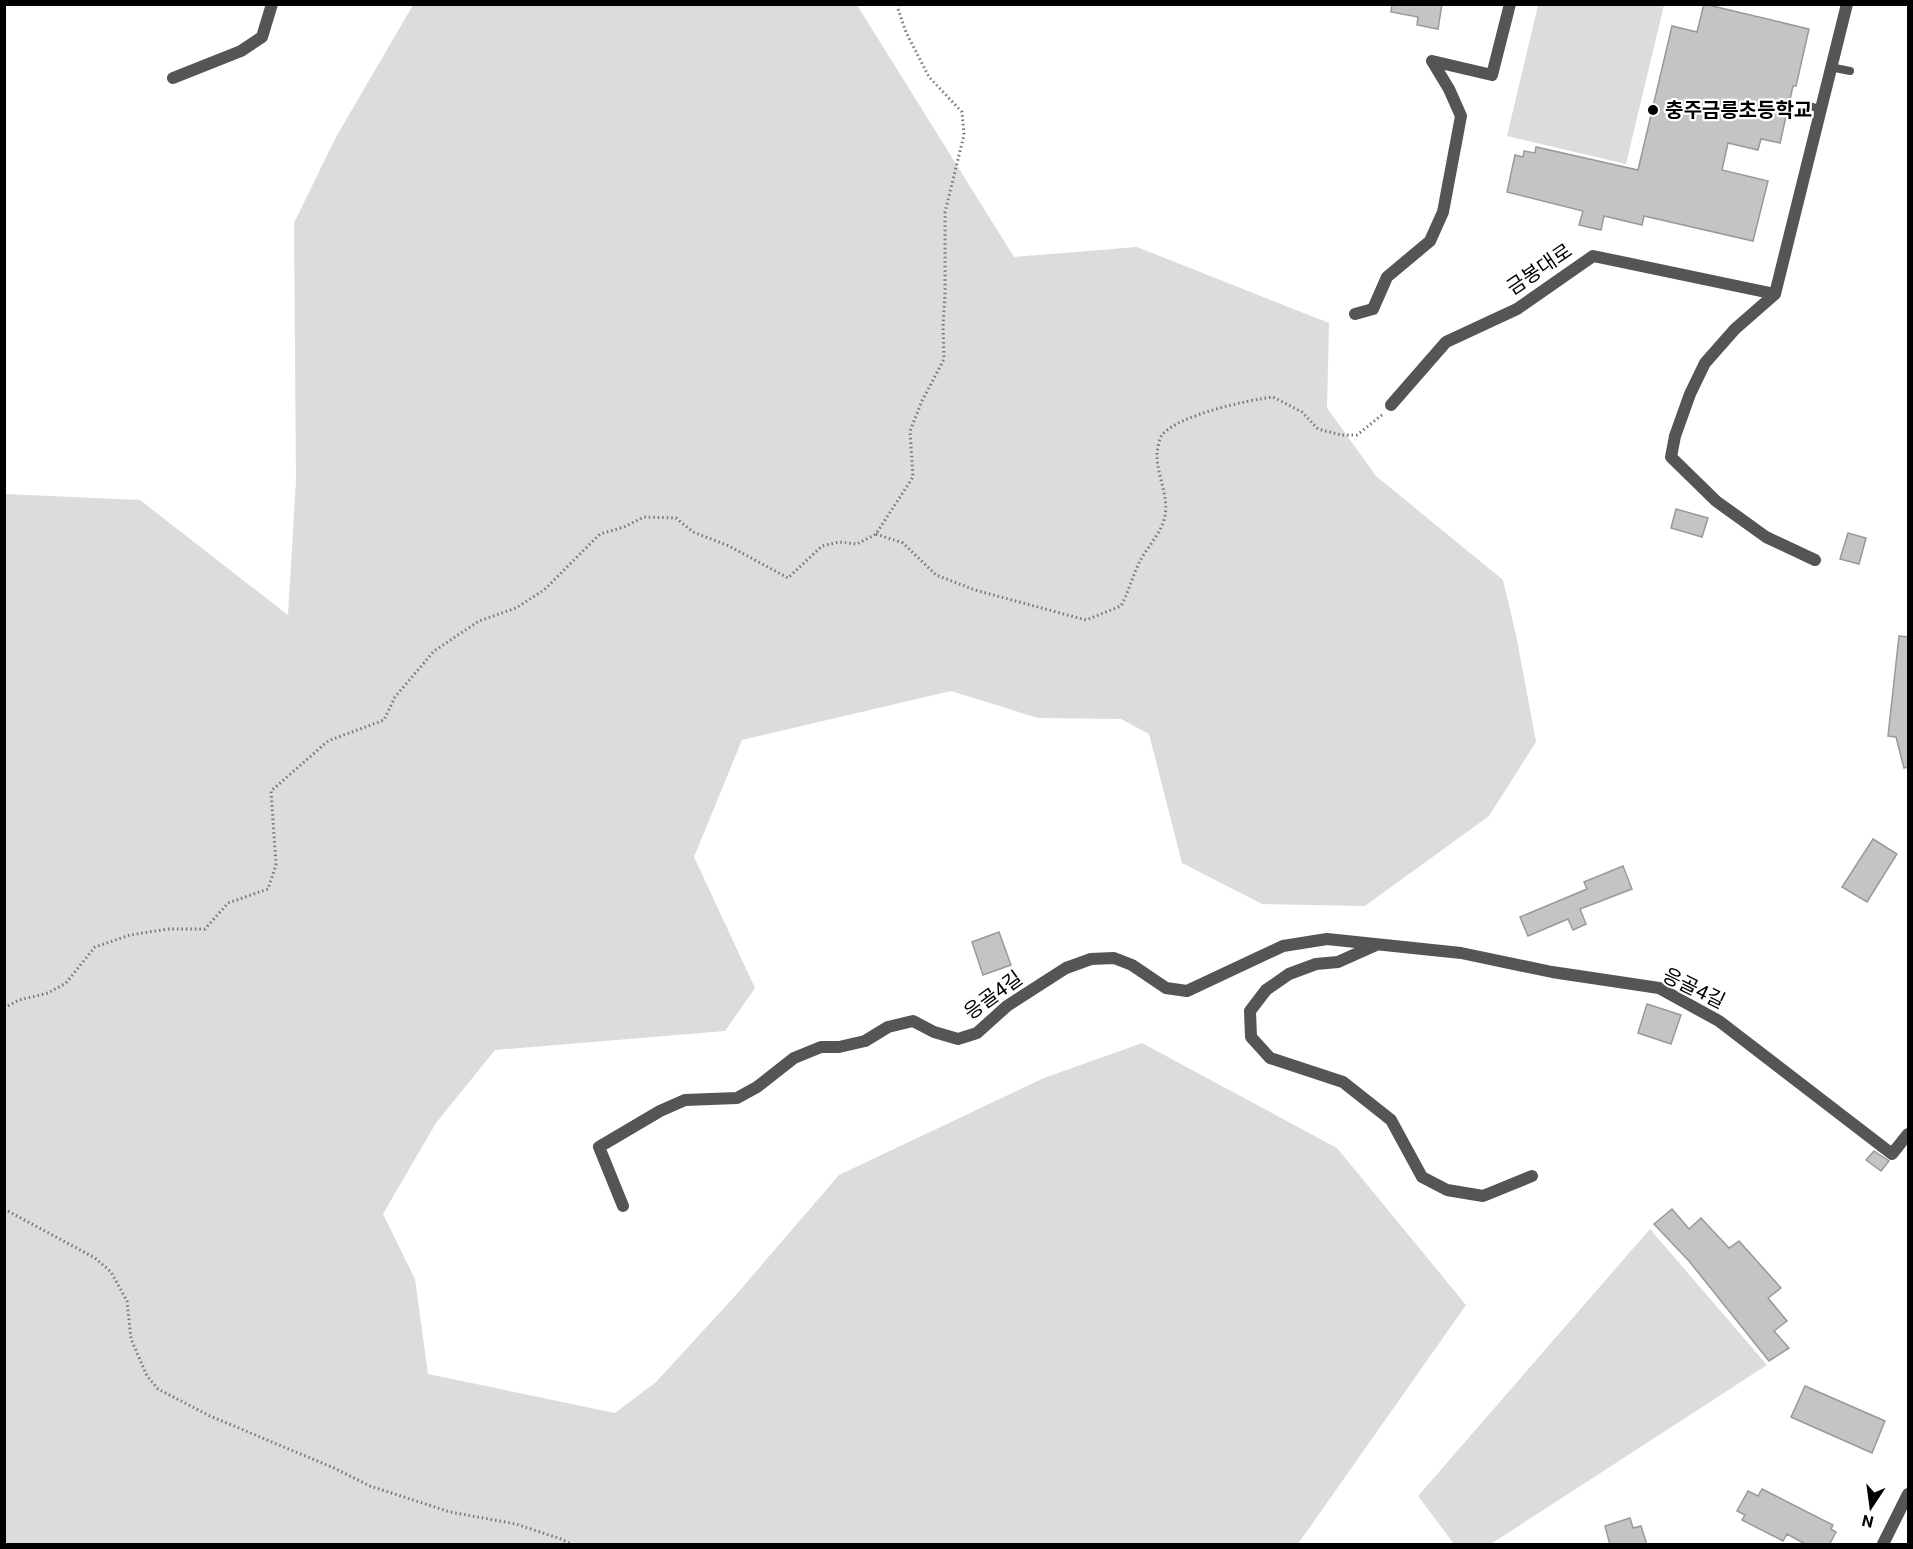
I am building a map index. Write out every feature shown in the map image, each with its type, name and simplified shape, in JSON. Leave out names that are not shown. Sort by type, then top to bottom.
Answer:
[{"type":"street","points":[[172,78],[241,51],[262,37],[272,4]]},
{"type":"street","points":[[1355,315],[1373,309],[1387,277],[1430,241],[1443,212],[1461,116],[1449,89],[1432,61],[1492,75],[1510,4]]},
{"type":"street","points":[[1815,560],[1766,537],[1732,513],[1716,501],[1671,457],[1675,436],[1686,404],[1705,363],[1736,329],[1775,294],[1847,4]]},
{"type":"street","name":"금봉대로","points":[[1391,405],[1446,342],[1516,309],[1593,256],[1775,294]]},
{"type":"street","name":"응골4길","points":[[623,1206],[599,1147],[652,1115],[685,1100],[737,1098],[757,1087],[794,1058],[821,1047],[838,1047],[864,1041],[888,1027],[913,1021],[934,1032],[958,1039],[977,1033],[1007,1006],[1066,968],[1091,959],[1114,958],[1132,965],[1166,988],[1187,991],[1283,946],[1328,939],[1461,953],[1552,972],[1659,988],[1719,1021],[1892,1154],[1908,1134]]},
{"type":"street","points":[[1377,944],[1338,962],[1316,964],[1289,974],[1266,990],[1250,1011],[1251,1037],[1270,1058],[1343,1082],[1391,1120],[1422,1177],[1448,1190],[1483,1196],[1532,1176]]},
{"type":"street","points":[[1883,1545],[1908,1494]]},
{"type":"lane","points":[[1830,67],[1850,71]]},
{"type":"lane","points":[[1802,104],[1820,109]]},
{"type":"path","points":[[4,1008],[19,1000],[48,993],[66,983],[95,947],[130,935],[168,929],[205,929],[228,903],[268,890],[276,865],[271,791],[328,741],[384,720],[395,697],[434,651],[479,621],[516,608],[544,590],[600,534],[644,517],[676,518],[693,532],[729,546],[788,578],[822,546],[839,542],[857,544],[876,534],[913,477],[910,431],[922,401],[944,359],[945,212],[964,135],[962,112],[929,77],[906,32],[898,9],[899,4]]},
{"type":"path","points":[[876,534],[903,543],[936,575],[944,579],[975,590],[1086,620],[1121,606],[1141,559],[1151,546],[1165,519],[1167,506],[1158,465],[1158,452],[1160,437],[1166,431],[1200,414],[1273,397],[1302,412],[1318,429],[1341,435],[1357,435],[1381,417],[1391,405]]},
{"type":"path","points":[[4,1209],[95,1258],[111,1272],[128,1301],[131,1339],[147,1376],[158,1389],[210,1416],[334,1468],[370,1486],[450,1512],[516,1524],[571,1545]]},
{"type":"shaded area","points":[[413,5],[857,5],[1014,257],[1137,247],[1329,323],[1327,408],[1376,476],[1503,580],[1536,742],[1489,816],[1365,906],[1262,904],[1182,863],[1149,734],[1121,719],[1038,718],[951,691],[742,740],[694,857],[755,988],[725,1031],[495,1050],[436,1123],[383,1214],[415,1279],[428,1374],[615,1413],[656,1382],[735,1296],[839,1175],[1044,1078],[1142,1043],[1337,1148],[1466,1305],[1298,1544],[5,1544],[5,494],[140,500],[288,615],[296,481],[294,223],[336,137]]},
{"type":"shaded area","points":[[1538,5],[1664,5],[1626,164],[1507,136]]},
{"type":"shaded area","points":[[1650,1229],[1767,1365],[1491,1544],[1454,1544],[1418,1496]]},
{"type":"building","points":[[1392,4],[1442,4],[1438,29],[1417,25],[1418,17],[1391,12]]},
{"type":"building","points":[[1704,4],[1809,29],[1780,143],[1761,139],[1758,150],[1728,143],[1722,170],[1768,181],[1753,241],[1644,216],[1642,225],[1604,216],[1601,230],[1579,225],[1583,211],[1507,192],[1515,155],[1523,157],[1524,151],[1535,153],[1536,147],[1638,170],[1672,26],[1697,32]]},
{"type":"building","points":[[1676,509],[1708,518],[1702,537],[1671,528]]},
{"type":"building","points":[[1848,533],[1866,538],[1859,564],[1840,559]]},
{"type":"building","points":[[1899,636],[1908,637],[1908,767],[1904,768],[1896,737],[1888,736]]},
{"type":"building","points":[[1873,839],[1897,854],[1867,902],[1842,887]]},
{"type":"building","points":[[1623,866],[1632,889],[1580,909],[1586,924],[1573,930],[1568,919],[1528,936],[1520,917],[1587,889],[1584,882]]},
{"type":"building","points":[[999,932],[1011,965],[983,975],[972,942]]},
{"type":"building","points":[[1647,1004],[1681,1015],[1671,1044],[1638,1033]]},
{"type":"building","points":[[1874,1151],[1889,1161],[1881,1171],[1866,1160]]},
{"type":"building","points":[[1672,1209],[1689,1229],[1701,1218],[1729,1248],[1739,1241],[1781,1288],[1768,1298],[1787,1321],[1774,1331],[1789,1348],[1769,1361],[1689,1261],[1654,1224]]},
{"type":"building","points":[[1805,1386],[1885,1421],[1872,1453],[1791,1417]]},
{"type":"building","points":[[1762,1489],[1833,1525],[1831,1529],[1836,1532],[1829,1545],[1807,1545],[1787,1534],[1783,1541],[1742,1520],[1745,1515],[1737,1511],[1748,1491],[1758,1496]]},
{"type":"building","points":[[1630,1518],[1633,1528],[1641,1526],[1647,1545],[1610,1545],[1605,1526]]},
{"type":"place","name":"충주금릉초등학교","points":[[1653,110]]}]
